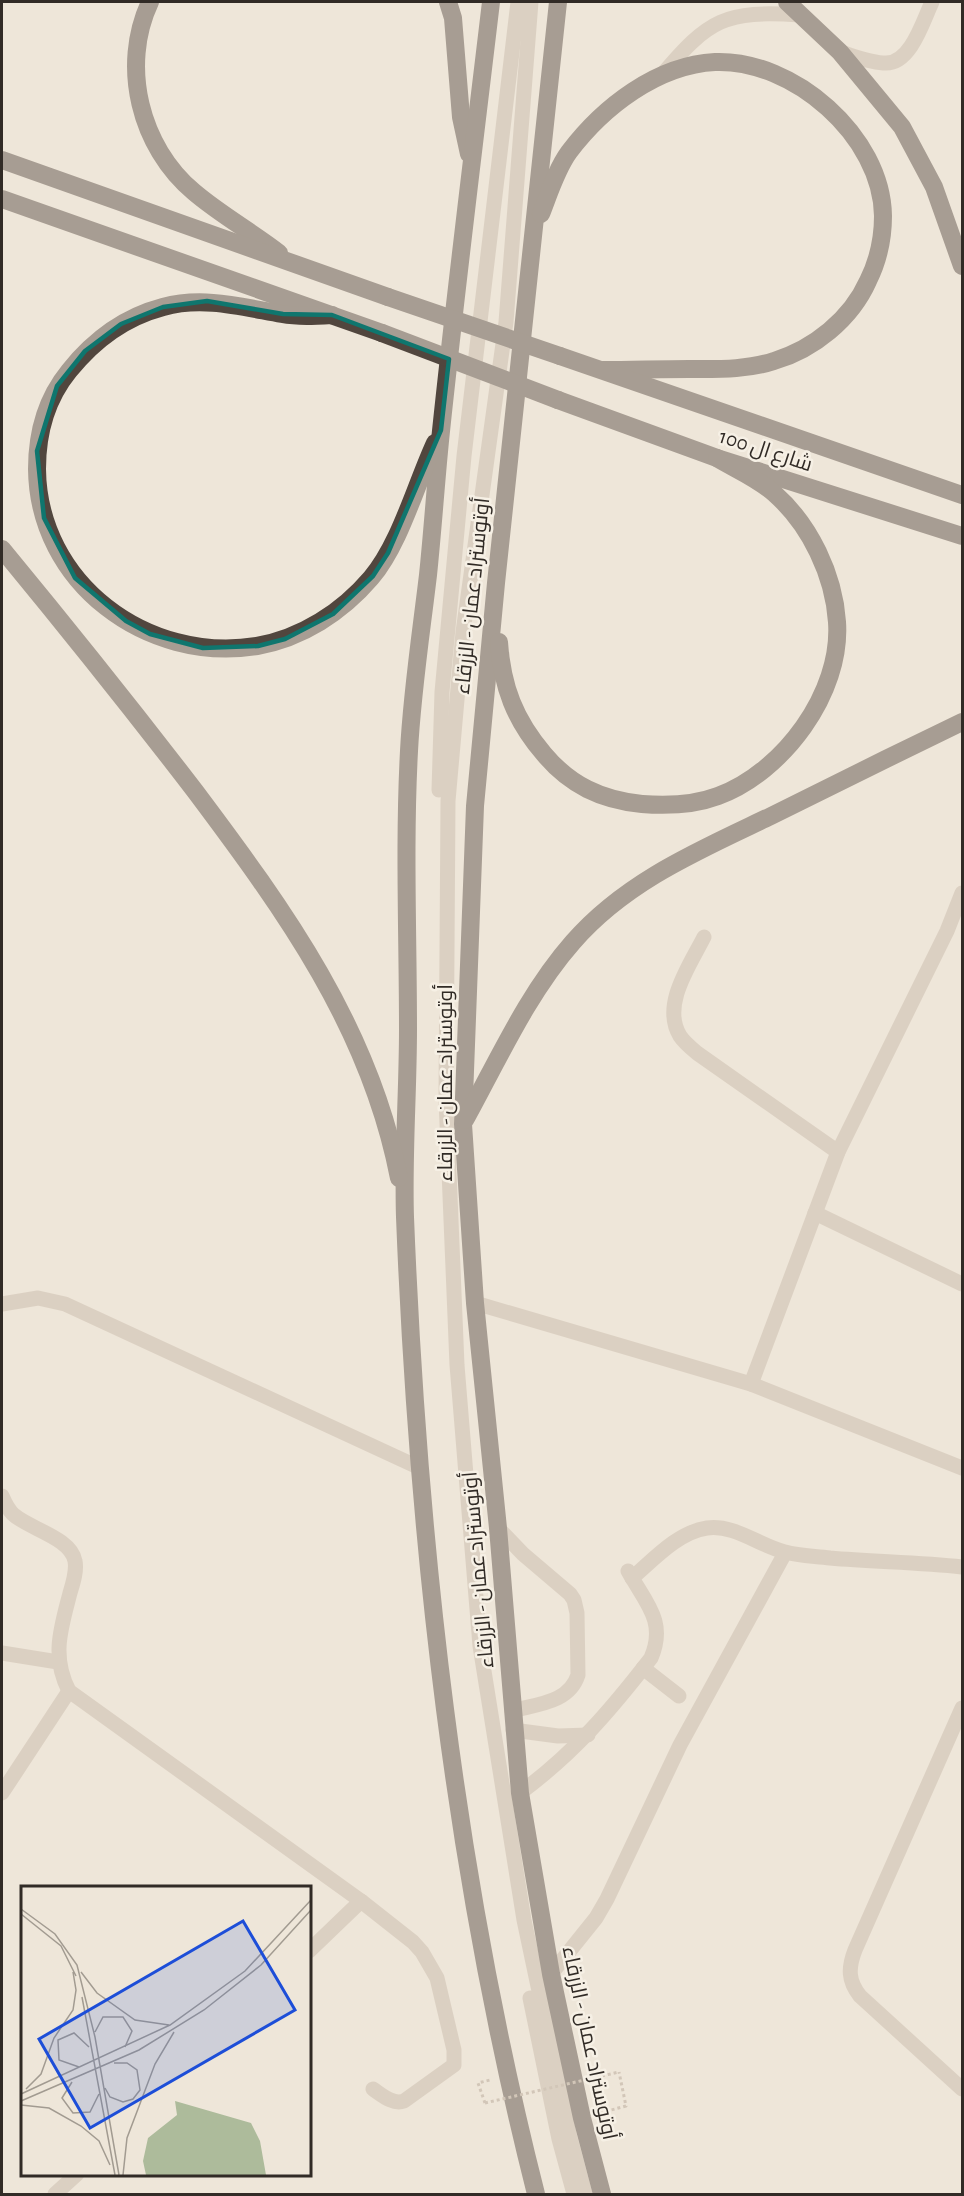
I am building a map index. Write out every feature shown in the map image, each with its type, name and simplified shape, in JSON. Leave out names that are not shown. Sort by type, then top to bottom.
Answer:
[{"type":"highway","points":[[150,2],[137,45],[136,77],[141,110],[152,140],[170,168],[192,191],[295,265]]},
{"type":"highway","points":[[448,2],[453,18],[461,117],[472,165]]},
{"type":"highway","name":"أوتوستراد عمان - الزرقاء","points":[[491,2],[413,694],[409,755],[405,1212],[420,1468],[437,1656],[459,1814],[521,2138],[536,2194]]},
{"type":"highway","name":"أوتوستراد عمان - الزرقاء","points":[[558,2],[496,583],[475,806],[463,1124],[475,1303],[498,1528],[513,1730],[520,1792],[551,1974],[582,2118],[602,2194]]},
{"type":"highway","points":[[787,2],[840,52],[902,127],[934,187],[963,266]]},
{"type":"highway","points":[[532,235],[557,174],[568,154],[604,114],[639,88],[667,73],[696,64],[735,63],[773,72],[812,94],[831,110],[864,149],[875,174],[883,214],[881,240],[875,267],[864,291],[853,307],[826,334],[802,350],[775,361],[747,368],[603,370]]},
{"type":"highway","name":"شارع ال 100","points":[[2,160],[295,265],[963,495]]},
{"type":"highway","name":"شارع ال 100","points":[[2,199],[382,333],[717,458],[963,536]]},
{"type":"highway","points":[[332,315],[283,314],[207,301],[163,307],[121,324],[85,351],[57,386],[44,417],[37,451],[37,484],[44,518],[56,549],[75,578],[98,602],[126,621],[150,634],[176,643],[203,648],[231,649],[258,646],[285,639],[333,614],[373,576],[392,545],[441,430]]},
{"type":"highway","points":[[496,583],[500,663],[504,686],[524,726],[543,753],[566,777],[586,790],[604,797],[650,804],[694,802],[720,795],[748,780],[781,754],[808,722],[826,684],[836,644],[837,623],[825,571],[801,523],[773,492],[717,458]]},
{"type":"highway","points":[[2,549],[141,721],[224,830],[318,968],[343,1014],[364,1061],[390,1141],[405,1212]]},
{"type":"highway","points":[[463,1124],[537,990],[573,942],[617,900],[651,877],[695,853],[963,722]]},
{"type":"street","points":[[518,2],[464,456],[444,672],[439,800],[435,1100],[450,1366],[471,1646],[513,1919],[559,2139],[574,2194]]},
{"type":"street","points":[[531,2],[506,322],[463,633],[448,801],[446,1099],[457,1365],[480,1646],[524,1920],[570,2138],[585,2194]]},
{"type":"street","points":[[840,52],[887,63],[899,60],[908,52],[932,2]]},
{"type":"street","points":[[659,78],[702,32],[723,20],[746,14],[800,15]]},
{"type":"street","points":[[751,1384],[838,1152],[947,931],[963,893]]},
{"type":"street","points":[[704,937],[680,987],[674,1006],[674,1020],[680,1036],[697,1053],[838,1152]]},
{"type":"street","points":[[815,1213],[963,1284]]},
{"type":"street","points":[[2,1304],[38,1298],[65,1304],[420,1468]]},
{"type":"street","points":[[475,1303],[751,1384],[963,1468]]},
{"type":"street","points":[[2,1496],[14,1515],[67,1546],[75,1561],[60,1638],[58,1662],[69,1691],[361,1901],[413,1942],[430,1964],[442,1994],[454,2050],[454,2065],[399,2103],[373,2089]]},
{"type":"street","points":[[520,1792],[588,1735],[651,1658],[657,1646],[656,1619],[630,1574],[678,1539],[693,1531],[708,1527],[725,1529],[785,1552],[882,1563],[925,1563],[963,1567]]},
{"type":"street","points":[[498,1528],[530,1561],[570,1594],[577,1612],[578,1675],[575,1683],[557,1699],[512,1711]]},
{"type":"street","points":[[551,1974],[596,1918],[607,1899],[680,1745],[785,1552]]},
{"type":"street","points":[[2,1653],[58,1662]]},
{"type":"street","points":[[643,1668],[679,1696]]},
{"type":"street","points":[[2,1793],[69,1691]]},
{"type":"street","points":[[963,1708],[855,1950],[849,1969],[854,1988],[860,1996],[963,2089]]},
{"type":"street","points":[[513,1730],[543,1735],[588,1735]]},
{"type":"street","points":[[310,1950],[361,1901]]},
{"type":"street","points":[[56,2194],[76,2175]]},
{"type":"path","points":[[478,2083],[485,2103],[619,2072],[626,2106],[582,2118]]},
{"type":"highlighted area","points":[[207,301],[283,314],[332,315],[449,359],[441,430],[388,553],[373,576],[333,614],[285,639],[258,646],[203,648],[150,634],[126,621],[75,578],[44,518],[37,451],[57,386],[85,351],[121,324],[163,307]]}]
